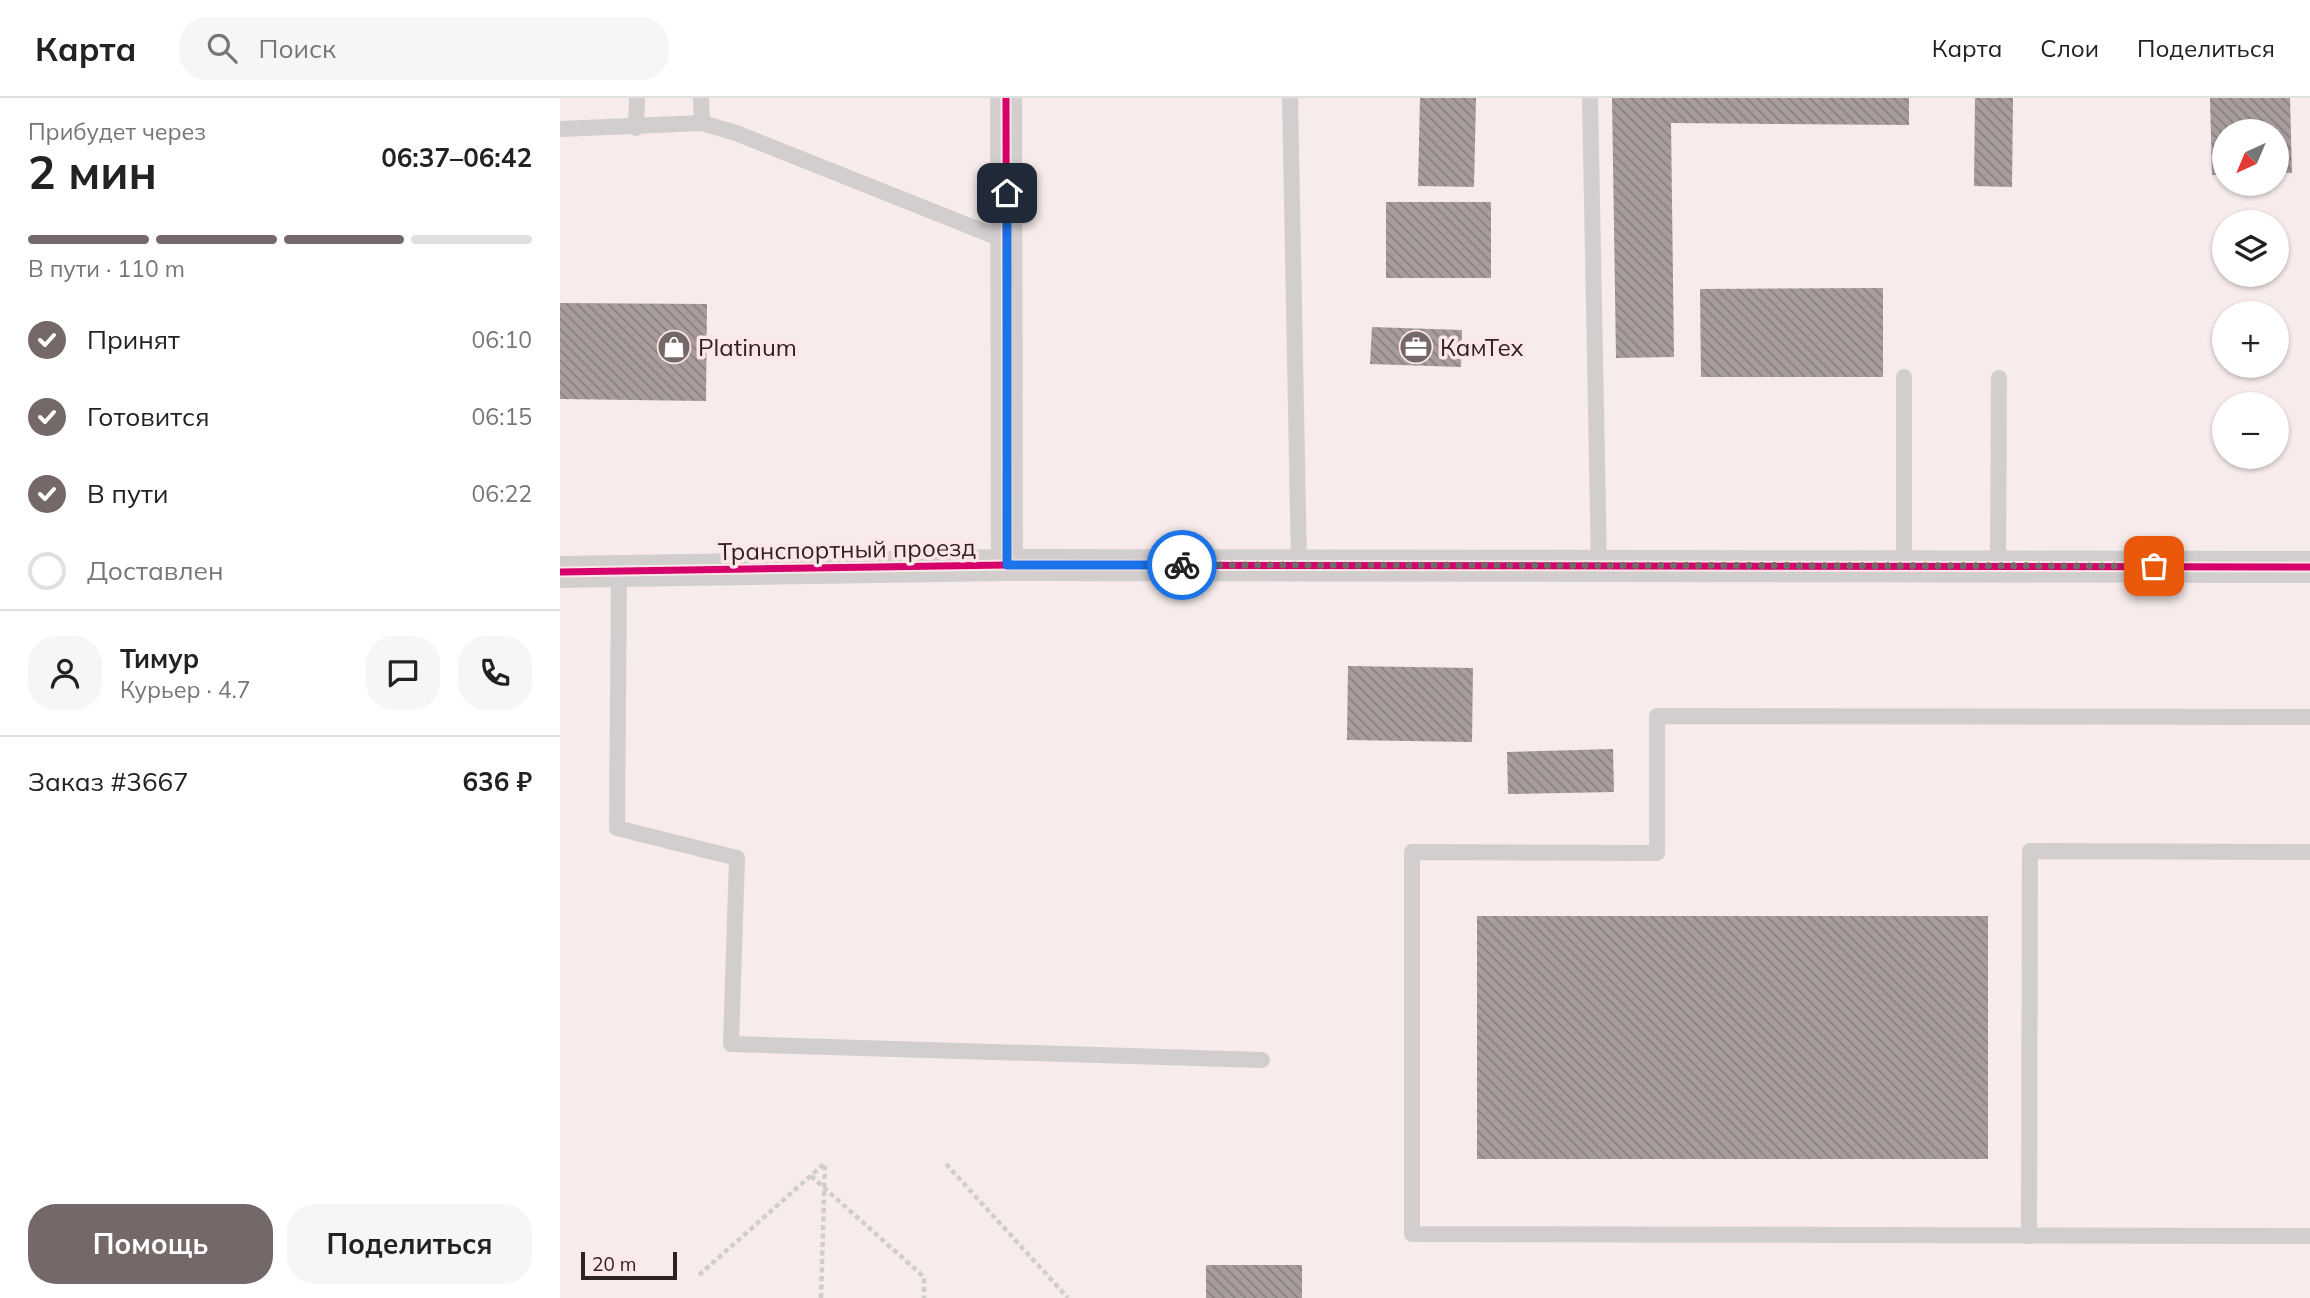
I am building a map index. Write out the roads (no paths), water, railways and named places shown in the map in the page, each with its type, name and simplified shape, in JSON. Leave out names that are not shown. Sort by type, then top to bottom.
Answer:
[{"type":"street","points":[[1006,98],[1007,565]]},
{"type":"street","name":"Транспортный проезд","points":[[560,572],[1007,565],[2310,567]]},
{"type":"lane","points":[[636,98],[636,128]]},
{"type":"lane","points":[[701,98],[702,123]]},
{"type":"lane","points":[[1290,98],[1299,565]]},
{"type":"lane","points":[[1590,98],[1599,566]]},
{"type":"lane","points":[[560,129],[636,128],[702,123],[736,133],[1007,241]]},
{"type":"lane","points":[[1904,377],[1904,566]]},
{"type":"lane","points":[[1998,378],[1998,566]]},
{"type":"lane","points":[[619,572],[617,828],[737,858],[731,1044],[1262,1060]]},
{"type":"lane","points":[[2310,717],[1657,716],[1657,853],[1412,852],[1412,1234],[2310,1236]]},
{"type":"lane","points":[[2029,1236],[2030,851],[2310,852]]},
{"type":"place","name":"Platinum","points":[[674,347]]},
{"type":"place","name":"КамТех","points":[[1416,347]]}]
